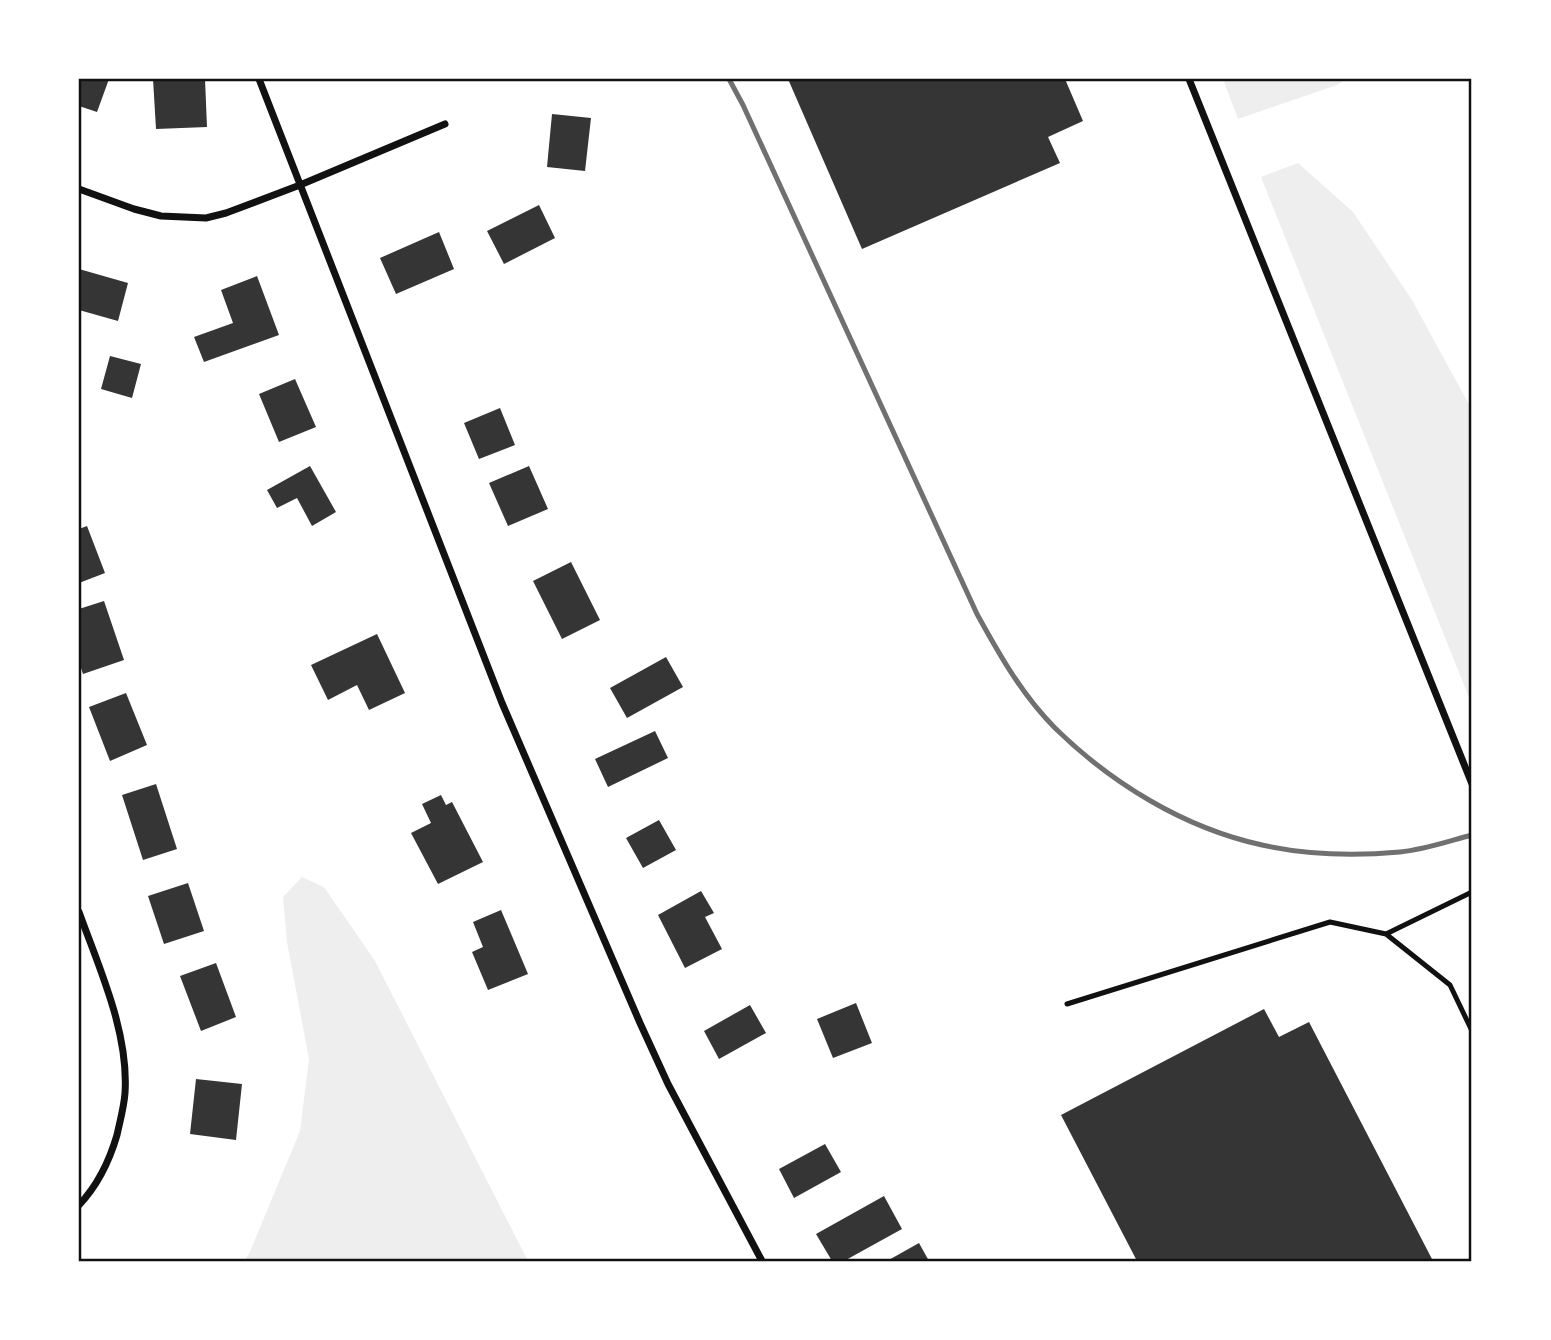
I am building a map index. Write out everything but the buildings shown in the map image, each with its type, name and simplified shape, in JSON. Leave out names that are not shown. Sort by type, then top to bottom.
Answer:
[{"type":"street","points":[[259,79],[502,703],[668,1084],[762,1261]]},
{"type":"street","points":[[1189,79],[1472,784]]},
{"type":"street","points":[[79,189],[161,216],[206,218],[300,185],[445,124]]},
{"type":"street","points":[[79,912],[114,1013],[123,1051],[125,1090],[113,1148],[105,1166],[79,1205]]},
{"type":"lane","points":[[1386,934],[1472,891]]},
{"type":"lane","points":[[1067,1004],[1330,922],[1386,934],[1450,985],[1472,1031]]},
{"type":"shaded area","points":[[1223,79],[1346,79],[1337,85],[1238,119]]},
{"type":"shaded area","points":[[1298,163],[1353,212],[1412,300],[1472,410],[1472,705],[1261,177]]},
{"type":"shaded area","points":[[302,877],[324,887],[375,961],[528,1261],[244,1261],[300,1131],[309,1059],[287,942],[283,897]]},
{"type":"railway","points":[[729,79],[977,614],[1022,688],[1055,728],[1100,767],[1150,801],[1205,827],[1262,845],[1313,853],[1383,853],[1418,849],[1472,835]]}]
